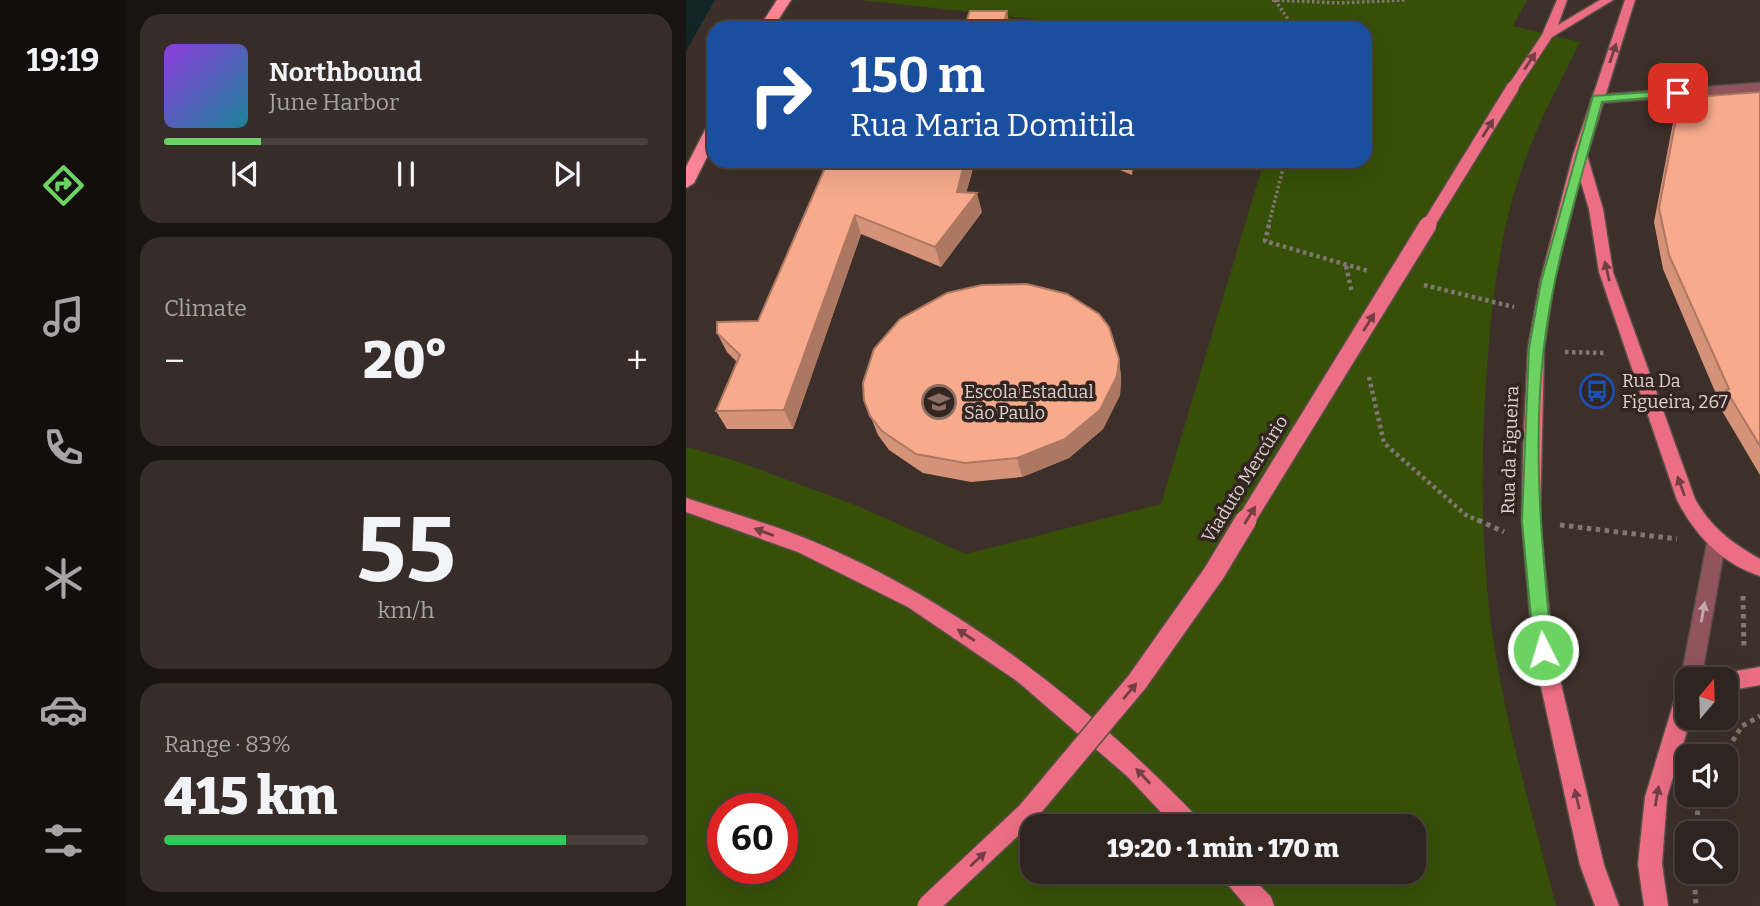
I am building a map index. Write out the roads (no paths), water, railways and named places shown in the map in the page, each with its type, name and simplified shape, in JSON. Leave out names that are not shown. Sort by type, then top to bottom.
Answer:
[{"type":"highway","points":[[770,21],[784,0]]},
{"type":"highway","points":[[686,183],[707,142]]},
{"type":"main road","name":"Viaduto Mercúrio","points":[[928,906],[1027,813],[1137,682],[1214,573],[1548,35],[1562,0]]},
{"type":"main road","points":[[1548,35],[1608,0]]},
{"type":"main road","name":"Rua da Figueira","points":[[1607,906],[1592,865],[1543,650],[1531,529],[1536,352],[1547,282],[1580,155],[1630,0]]},
{"type":"main road","points":[[1580,155],[1596,209],[1606,272],[1686,500],[1696,520],[1716,544],[1760,568]]},
{"type":"main road","points":[[686,505],[805,547],[915,601],[1024,674],[1135,768],[1179,814]]},
{"type":"main road","points":[[1738,679],[1760,676]]},
{"type":"main road","points":[[1656,906],[1650,864],[1656,797],[1676,730]]},
{"type":"main road","points":[[1243,884],[1262,906]]},
{"type":"street","points":[[1597,99],[1760,88]]},
{"type":"street","points":[[1693,667],[1716,544]]},
{"type":"water","points":[[686,0],[715,0],[686,51]]},
{"type":"place","name":"Rua Da Figueira, 267","points":[[1597,391]]},
{"type":"place","name":"Escola Estadual São Paulo","points":[[939,402]]}]
